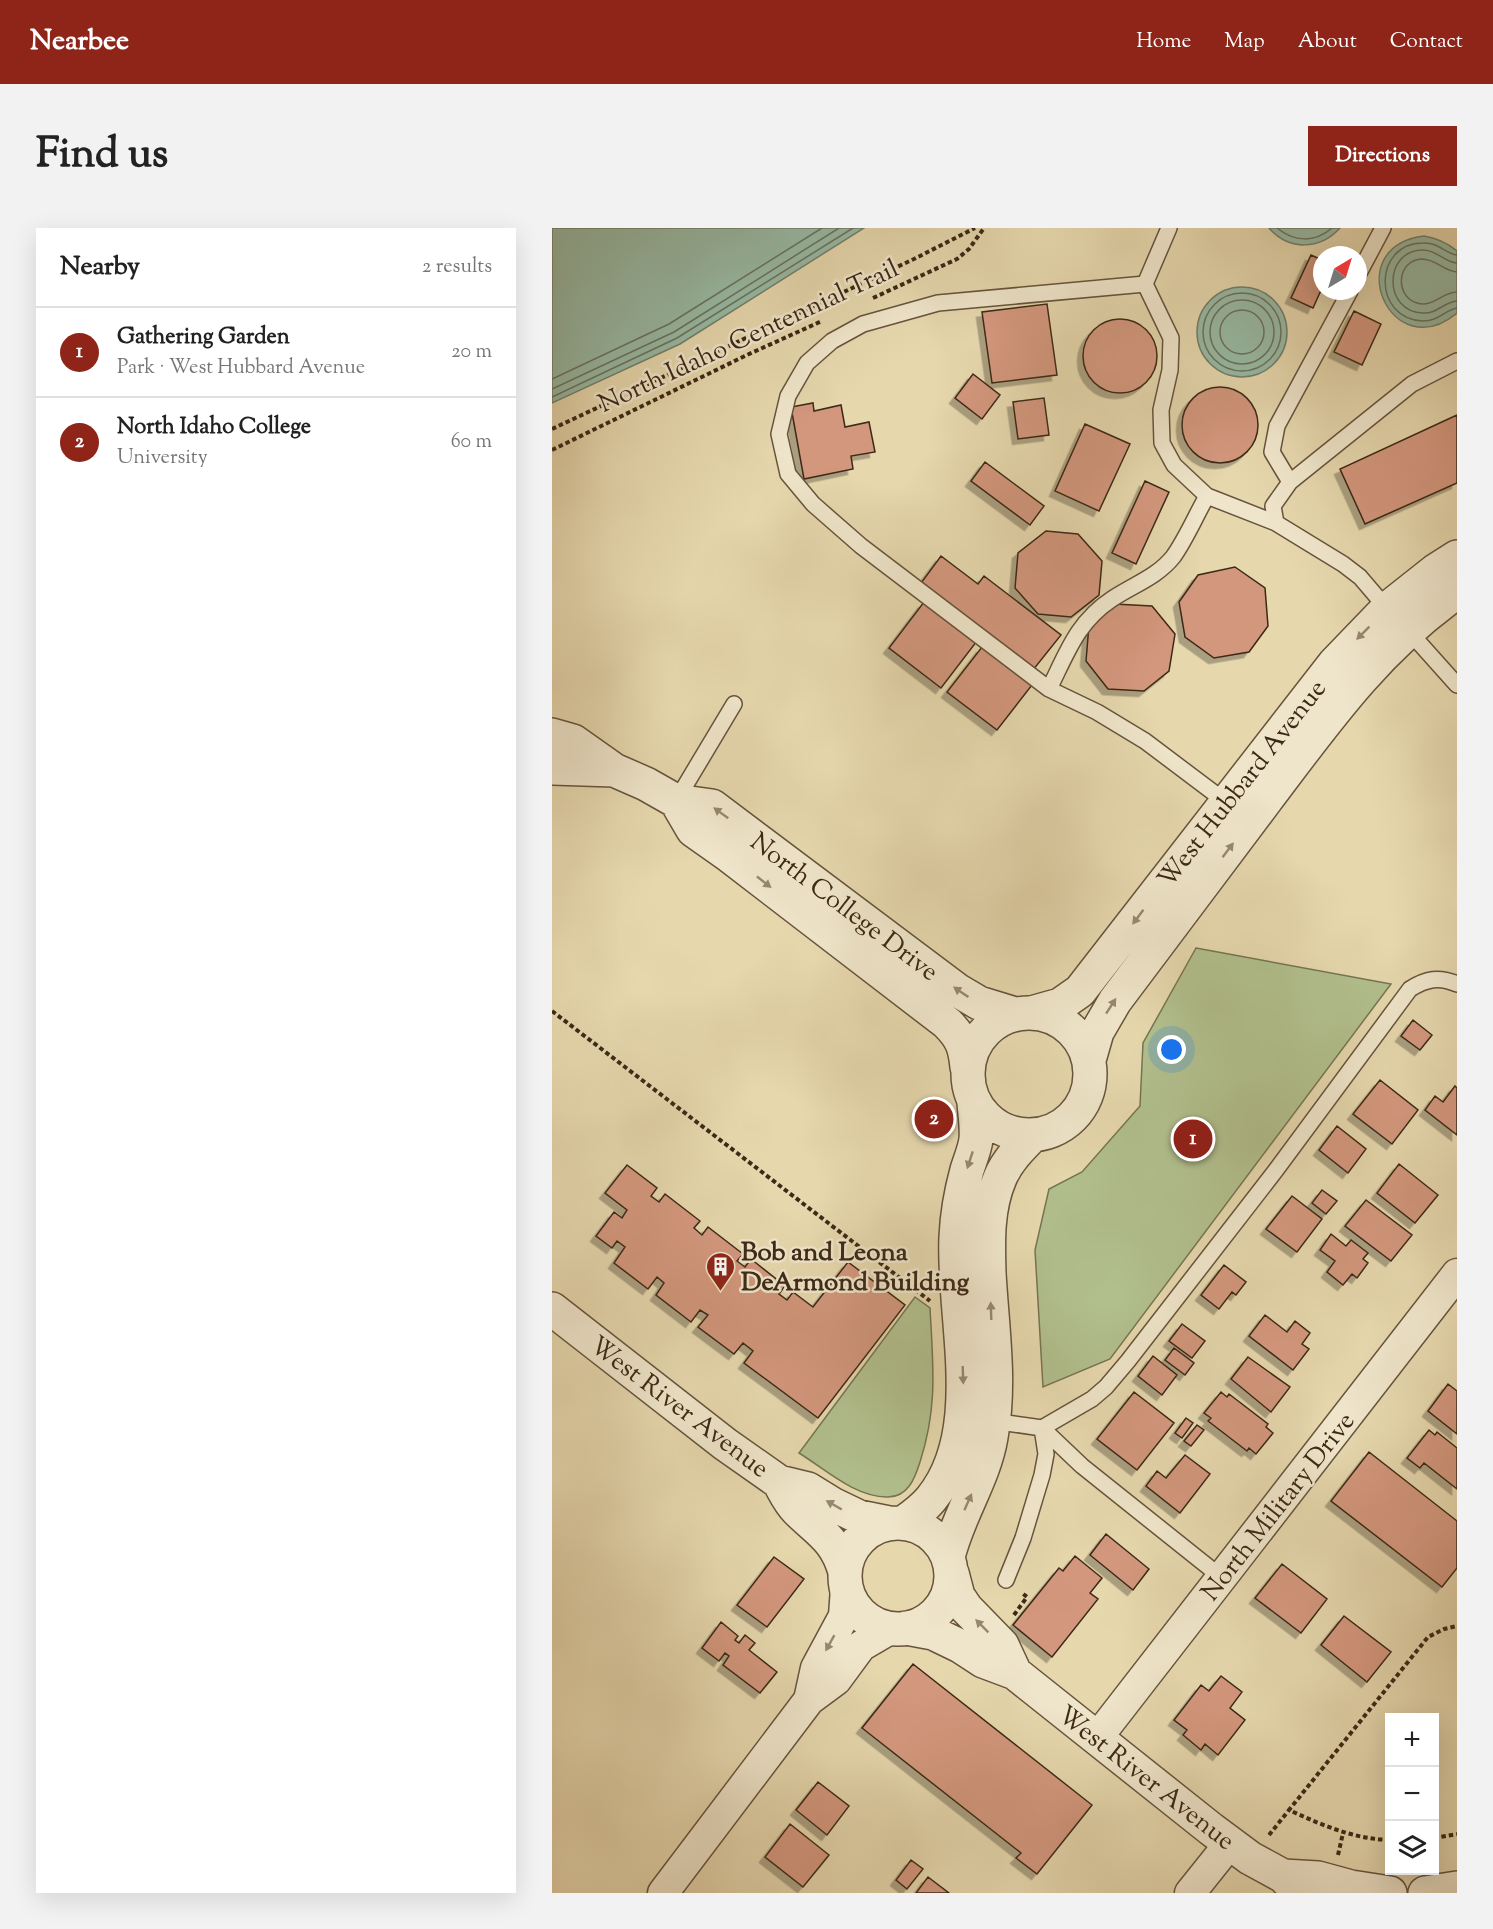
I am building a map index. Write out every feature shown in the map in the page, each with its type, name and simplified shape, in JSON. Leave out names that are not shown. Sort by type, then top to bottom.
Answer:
[{"type":"street","name":"West Hubbard Avenue","points":[[1089,1060],[1097,1032],[1114,1000],[1326,720],[1365,673],[1398,619],[1457,556]]},
{"type":"street","name":"West Hubbard Avenue","points":[[1025,1013],[1060,1005],[1080,991],[1334,664],[1398,619],[1457,592]]},
{"type":"street","name":"North College Drive","points":[[552,735],[573,741],[614,770],[676,801],[712,806],[957,990],[979,1003],[1025,1013]]},
{"type":"street","name":"North College Drive","points":[[552,768],[614,770]]},
{"type":"street","name":"North College Drive","points":[[676,801],[693,830],[947,1023],[955,1031],[965,1048],[967,1067]]},
{"type":"street","points":[[896,1523],[926,1505],[945,1478],[951,1465],[961,1425],[963,1378],[956,1240],[963,1185],[976,1141],[974,1103],[968,1086],[967,1067],[972,1048],[982,1033],[998,1020],[1025,1013],[1053,1017],[1070,1027],[1082,1042],[1089,1060],[1091,1077],[1087,1095],[1079,1111],[1066,1123],[1051,1132],[1033,1136],[1016,1134],[999,1128],[985,1118],[974,1103]]},
{"type":"street","points":[[663,1893],[809,1700],[836,1680],[861,1646],[898,1628],[921,1624],[934,1615],[944,1603],[950,1588],[954,1533],[986,1458],[993,1421],[996,1379],[992,1333],[989,1223],[993,1200],[1000,1178],[1015,1152],[1033,1136]]},
{"type":"street","name":"North Military Drive","points":[[1097,1738],[1457,1274]]},
{"type":"street","name":"West River Avenue","points":[[552,1309],[725,1444],[779,1482],[808,1489],[859,1517],[896,1523]]},
{"type":"street","name":"West River Avenue","points":[[779,1482],[795,1508],[832,1541],[842,1559],[846,1580]]},
{"type":"street","points":[[809,1700],[816,1668],[844,1616],[848,1558],[854,1545],[864,1535],[876,1527],[896,1523],[917,1526],[930,1533],[941,1544],[950,1565]]},
{"type":"street","name":"West River Avenue","points":[[950,1565],[957,1596],[1002,1645],[1015,1673]]},
{"type":"street","points":[[846,1580],[852,1602],[862,1615],[875,1624],[898,1628]]},
{"type":"street","name":"West River Avenue","points":[[898,1628],[933,1633],[984,1661],[1015,1673],[1230,1843],[1292,1885],[1318,1878],[1351,1887],[1390,1893]]},
{"type":"street","points":[[1190,1893],[1230,1843]]},
{"type":"street","points":[[1425,1893],[1457,1888]]},
{"type":"lane","points":[[1169,228],[1145,284],[1170,338],[1170,370],[1161,410],[1162,443],[1174,465],[1207,496],[1276,523],[1360,577],[1457,686]]},
{"type":"lane","points":[[1367,258],[1383,228]]},
{"type":"lane","points":[[1145,284],[938,303],[863,324],[832,341],[807,363],[788,396],[779,434],[788,474],[813,504],[861,546],[1049,689],[1097,712],[1145,741],[1226,802]]},
{"type":"lane","points":[[1290,482],[1272,452],[1278,426],[1345,300]]},
{"type":"lane","points":[[1276,523],[1273,506],[1290,482],[1412,384],[1457,361]]},
{"type":"lane","points":[[1049,689],[1077,631],[1111,600],[1153,576],[1173,556],[1207,496]]},
{"type":"lane","points":[[676,801],[734,704]]},
{"type":"lane","points":[[1042,1428],[1092,1399],[1106,1387],[1128,1361],[1276,1170],[1410,989],[1422,981],[1434,979],[1447,979],[1457,984]]},
{"type":"lane","points":[[993,1421],[1042,1428],[1082,1466],[1221,1577]]},
{"type":"lane","points":[[1006,1580],[1023,1538],[1042,1475],[1046,1454],[1042,1428]]},
{"type":"path","points":[[552,429],[914,259],[975,228]]},
{"type":"path","name":"North Idaho Centennial Trail","points":[[869,299],[957,259],[969,249],[984,228]]},
{"type":"path","name":"North Idaho Centennial Trail","points":[[552,450],[825,319]]},
{"type":"path","points":[[552,1011],[936,1306]]},
{"type":"path","points":[[1006,1580],[1028,1597],[1013,1616]]},
{"type":"path","points":[[1385,1839],[1343,1833],[1290,1810],[1428,1637],[1444,1629],[1457,1626]]},
{"type":"path","points":[[1337,1856],[1343,1833]]},
{"type":"path","points":[[1439,1837],[1457,1834]]},
{"type":"shaded area","points":[[1196,948],[1391,984],[1110,1359],[1043,1387],[1035,1250],[1049,1189],[1082,1172],[1140,1106],[1143,1043]]},
{"type":"shaded area","points":[[915,1297],[930,1308],[933,1386],[930,1422],[920,1462],[910,1486],[895,1496],[876,1496],[853,1488],[799,1453]]},
{"type":"water","points":[[552,228],[864,228],[680,344],[552,403]]},
{"type":"water","points":[[1269,228],[1340,228],[1323,241],[1304,245],[1286,241]]},
{"type":"water","points":[[1424,236],[1441,241],[1457,251],[1457,313],[1433,326],[1412,326],[1395,316],[1384,299],[1379,280],[1384,260],[1398,245]]},
{"type":"water","points":[[1242,287],[1259,290],[1274,300],[1284,315],[1287,332],[1284,349],[1274,364],[1259,374],[1242,377],[1225,374],[1210,364],[1200,349],[1197,332],[1200,315],[1210,300],[1225,290]]},
{"type":"building","points":[[1311,255],[1313,256],[1313,300],[1317,300],[1313,308],[1291,298]]},
{"type":"building","points":[[1047,304],[1057,375],[992,383],[982,312]]},
{"type":"building","points":[[1354,311],[1381,324],[1362,365],[1334,352]]},
{"type":"building","points":[[1120,319],[1141,325],[1151,335],[1157,356],[1151,377],[1141,387],[1120,393],[1099,387],[1089,377],[1083,356],[1089,335],[1099,325]]},
{"type":"building","points":[[973,374],[1000,395],[982,419],[955,398]]},
{"type":"building","points":[[1220,387],[1234,390],[1247,398],[1255,411],[1258,425],[1255,439],[1247,452],[1234,460],[1220,463],[1206,460],[1193,452],[1185,439],[1182,425],[1185,411],[1193,398],[1206,390]]},
{"type":"building","points":[[1044,398],[1049,435],[1018,439],[1013,402]]},
{"type":"building","points":[[813,403],[814,411],[841,405],[845,427],[869,422],[875,452],[851,456],[853,469],[804,479],[791,407]]},
{"type":"building","points":[[1457,415],[1457,483],[1365,524],[1340,469]]},
{"type":"building","points":[[1085,424],[1130,444],[1099,511],[1055,491]]},
{"type":"building","points":[[985,462],[1044,506],[1030,525],[971,481]]},
{"type":"building","points":[[1145,481],[1169,492],[1136,564],[1112,553]]},
{"type":"building","points":[[1046,531],[1078,534],[1102,561],[1099,595],[1071,617],[1038,614],[1015,588],[1018,553]]},
{"type":"building","points":[[941,556],[978,584],[984,576],[1061,635],[1033,670],[921,583]]},
{"type":"building","points":[[1235,567],[1265,588],[1268,626],[1249,652],[1214,658],[1185,637],[1179,602],[1198,575]]},
{"type":"building","points":[[924,602],[977,641],[941,688],[889,648]]},
{"type":"building","points":[[1114,604],[1152,606],[1175,634],[1169,671],[1144,691],[1108,689],[1086,661],[1089,625]]},
{"type":"building","points":[[982,647],[1032,685],[997,730],[947,692]]},
{"type":"building","points":[[1413,1020],[1432,1035],[1420,1050],[1401,1036]]},
{"type":"building","points":[[1380,1080],[1418,1110],[1392,1144],[1353,1114]]},
{"type":"building","points":[[1455,1086],[1457,1088],[1457,1135],[1425,1110],[1435,1096],[1443,1102]]},
{"type":"building","points":[[1337,1126],[1366,1149],[1348,1173],[1319,1150]]},
{"type":"building","points":[[1399,1164],[1438,1195],[1415,1223],[1377,1193]]},
{"type":"building","name":"Bob and Leona DeArmond Building","points":[[627,1165],[657,1188],[651,1196],[659,1202],[665,1194],[700,1221],[694,1228],[702,1235],[708,1227],[743,1254],[737,1261],[745,1267],[751,1259],[785,1286],[779,1294],[787,1300],[793,1292],[813,1307],[848,1262],[905,1305],[818,1418],[744,1363],[753,1351],[743,1343],[734,1354],[698,1327],[708,1315],[700,1310],[691,1322],[656,1295],[664,1283],[657,1277],[648,1289],[614,1263],[625,1247],[617,1241],[612,1248],[596,1236],[614,1212],[622,1218],[627,1210],[605,1193]]},
{"type":"building","points":[[1322,1190],[1337,1201],[1326,1214],[1312,1203]]},
{"type":"building","points":[[1292,1196],[1322,1219],[1297,1252],[1266,1229]]},
{"type":"building","points":[[1366,1200],[1412,1235],[1391,1261],[1345,1226]]},
{"type":"building","points":[[1331,1234],[1346,1246],[1351,1240],[1368,1253],[1363,1259],[1368,1263],[1357,1278],[1352,1274],[1343,1285],[1327,1272],[1335,1261],[1320,1250]]},
{"type":"building","points":[[1224,1265],[1246,1282],[1236,1295],[1232,1292],[1219,1309],[1201,1295]]},
{"type":"building","points":[[1265,1315],[1287,1332],[1295,1321],[1310,1333],[1302,1344],[1309,1349],[1293,1370],[1249,1336]]},
{"type":"building","points":[[1182,1324],[1205,1341],[1192,1358],[1169,1341]]},
{"type":"building","points":[[1174,1348],[1194,1363],[1185,1375],[1165,1360]]},
{"type":"building","points":[[1153,1356],[1177,1375],[1162,1395],[1138,1376]]},
{"type":"building","points":[[1248,1357],[1290,1387],[1271,1412],[1231,1379]]},
{"type":"building","points":[[1448,1384],[1457,1391],[1457,1434],[1428,1411]]},
{"type":"building","points":[[1134,1392],[1174,1423],[1137,1470],[1097,1439]]},
{"type":"building","points":[[1221,1392],[1227,1397],[1229,1394],[1268,1424],[1266,1427],[1273,1433],[1256,1454],[1249,1448],[1247,1451],[1208,1421],[1211,1418],[1204,1413]]},
{"type":"building","points":[[1186,1418],[1193,1423],[1182,1438],[1175,1433]]},
{"type":"building","points":[[1197,1425],[1204,1430],[1191,1446],[1184,1441]]},
{"type":"building","points":[[1429,1430],[1435,1435],[1437,1432],[1457,1448],[1457,1489],[1424,1463],[1420,1468],[1407,1458]]},
{"type":"building","points":[[1369,1452],[1457,1521],[1457,1568],[1442,1587],[1331,1501]]},
{"type":"building","points":[[1185,1455],[1210,1474],[1180,1513],[1146,1486],[1157,1471],[1166,1478]]},
{"type":"building","points":[[1106,1534],[1149,1569],[1133,1590],[1090,1555]]},
{"type":"building","points":[[1075,1556],[1102,1578],[1090,1593],[1098,1599],[1052,1657],[1013,1625],[1059,1568],[1063,1571]]},
{"type":"building","points":[[774,1557],[804,1579],[767,1627],[737,1605]]},
{"type":"building","points":[[1282,1564],[1327,1599],[1301,1633],[1255,1598]]},
{"type":"building","points":[[1344,1616],[1391,1652],[1367,1682],[1321,1645]]},
{"type":"building","points":[[721,1622],[738,1636],[735,1640],[739,1643],[745,1635],[755,1643],[749,1650],[777,1672],[760,1693],[723,1665],[729,1656],[725,1653],[719,1661],[702,1648]]},
{"type":"building","points":[[913,1664],[1092,1805],[1037,1874],[1016,1858],[1021,1853],[862,1728]]},
{"type":"building","points":[[1221,1676],[1242,1692],[1230,1708],[1245,1720],[1218,1755],[1205,1744],[1201,1750],[1183,1735],[1187,1730],[1174,1720],[1201,1685],[1209,1691]]},
{"type":"building","points":[[818,1782],[849,1806],[827,1835],[796,1810]]},
{"type":"building","points":[[790,1824],[829,1855],[803,1887],[765,1857]]},
{"type":"building","points":[[911,1860],[923,1869],[907,1889],[896,1880]]},
{"type":"building","points":[[928,1877],[949,1893],[916,1893]]},
{"type":"place","name":"North Idaho College","points":[[934,1119]]},
{"type":"place","name":"Gathering Garden","points":[[1193,1139]]},
{"type":"place","name":"Bob and Leona DeArmond Building","points":[[720,1292]]}]
